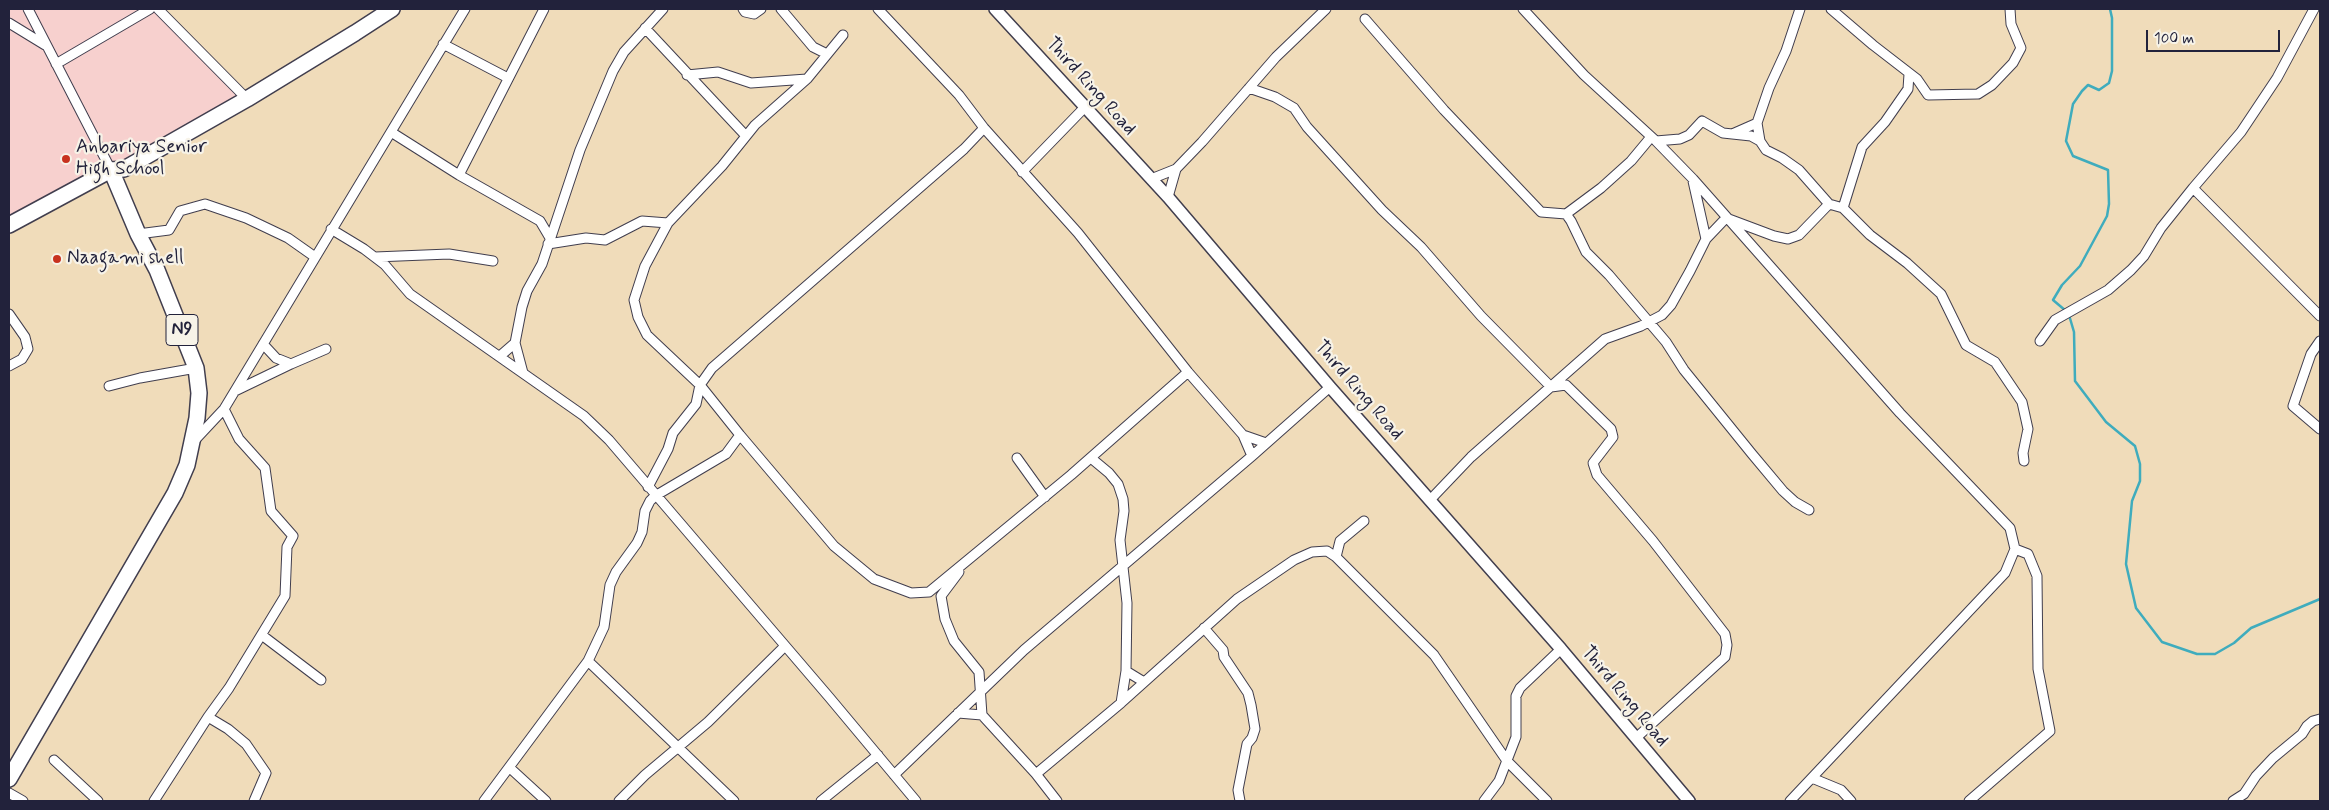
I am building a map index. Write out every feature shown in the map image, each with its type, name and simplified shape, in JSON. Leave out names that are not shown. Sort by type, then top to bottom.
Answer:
[{"type":"main road","points":[[9,225],[111,170],[124,169],[248,99],[355,34],[392,9]]},
{"type":"main road","name":"N9","points":[[9,779],[152,535],[187,465],[192,444],[199,393],[196,368],[157,270],[138,234],[111,170]]},
{"type":"street","points":[[28,9],[111,170]]},
{"type":"street","points":[[56,64],[150,9]]},
{"type":"street","points":[[158,9],[248,99]]},
{"type":"street","points":[[192,444],[224,409],[330,229],[465,9]]},
{"type":"street","points":[[460,175],[544,9]]},
{"type":"street","points":[[743,9],[745,12],[754,14],[761,9]]},
{"type":"street","points":[[781,9],[813,47],[828,54]]},
{"type":"street","points":[[878,9],[952,88],[1022,172],[1084,240],[1188,372],[1244,435],[1252,456]]},
{"type":"street","name":"Third Ring Road","points":[[995,9],[1168,197],[1330,387],[1561,649],[1689,801]]},
{"type":"street","points":[[1151,179],[1176,169],[1276,57],[1326,9]]},
{"type":"street","points":[[1524,9],[1584,75],[1654,139],[1692,179],[1900,413],[2010,528],[2015,549],[2005,573],[1790,801]]},
{"type":"street","points":[[1751,136],[1769,88],[1786,51],[1800,9]]},
{"type":"street","points":[[1831,9],[1917,79],[1928,95],[1978,94],[1992,85],[2012,63],[2020,48],[2011,24],[2010,9]]},
{"type":"street","points":[[2040,341],[2054,320],[2108,290],[2131,270],[2193,188],[2241,132],[2277,78],[2314,9]]},
{"type":"street","points":[[523,373],[515,343],[525,299],[542,264],[556,220],[605,87],[624,52],[659,10]]},
{"type":"street","points":[[1365,19],[1444,110],[1541,212],[1566,214],[1601,188],[1654,139],[1680,139],[1689,135],[1702,122],[1723,133],[1751,136],[1760,141]]},
{"type":"street","points":[[9,23],[45,45]]},
{"type":"street","points":[[645,28],[746,136]]},
{"type":"street","points":[[843,35],[807,79],[754,125],[722,166],[668,223],[645,266],[634,300],[638,317],[647,335],[700,384],[740,435],[834,546],[874,579],[911,593],[929,592],[1091,458],[1188,372]]},
{"type":"street","points":[[443,44],[508,78]]},
{"type":"street","points":[[687,75],[718,72],[751,83],[807,79]]},
{"type":"street","points":[[1843,208],[1862,147],[1885,122],[1908,89],[1909,74]]},
{"type":"street","points":[[1249,88],[1275,97],[1294,108],[1307,127],[1382,210],[1421,247],[1481,316],[1552,388]]},
{"type":"street","points":[[1022,172],[1084,107]]},
{"type":"street","points":[[1732,134],[1757,123]]},
{"type":"street","points":[[1757,123],[1760,141],[1766,150],[1799,170],[1829,204],[1843,208],[1870,235],[1907,263],[1941,294],[1966,345],[1995,362],[2022,402],[2028,429],[2023,454],[2024,461]]},
{"type":"street","points":[[648,487],[668,449],[673,433],[696,404],[700,384],[712,368],[964,149],[984,128]]},
{"type":"street","points":[[391,132],[460,175],[540,221],[556,220]]},
{"type":"street","points":[[1168,197],[1176,169]]},
{"type":"street","points":[[1692,179],[1706,239]]},
{"type":"street","points":[[2193,188],[2320,316]]},
{"type":"street","points":[[138,234],[169,230],[180,211],[205,204],[246,218],[288,238],[315,257]]},
{"type":"street","points":[[1726,218],[1774,236],[1788,239],[1800,235],[1829,204]]},
{"type":"street","points":[[1566,214],[1571,220],[1586,252],[1648,320],[1666,342],[1684,370],[1783,491],[1795,502],[1809,510]]},
{"type":"street","points":[[1430,500],[1471,457],[1552,388],[1605,339],[1641,326],[1648,320],[1662,315],[1706,239],[1726,218]]},
{"type":"street","points":[[540,221],[549,241]]},
{"type":"street","points":[[549,241],[586,238],[605,240],[642,221],[668,223]]},
{"type":"street","points":[[330,229],[375,257],[410,294],[584,416],[609,440],[916,801]]},
{"type":"street","points":[[375,257],[448,254],[493,261]]},
{"type":"street","points":[[9,314],[25,337],[28,348],[22,359],[9,366]]},
{"type":"street","points":[[2320,341],[2311,354],[2293,406],[2320,429]]},
{"type":"street","points":[[500,356],[515,343]]},
{"type":"street","points":[[264,344],[276,358],[291,364]]},
{"type":"street","points":[[234,392],[326,349]]},
{"type":"street","points":[[109,386],[140,378],[196,368]]},
{"type":"street","points":[[1552,388],[1566,386],[1611,429],[1614,437],[1594,463],[1597,475],[1653,541],[1725,634],[1727,645],[1725,657],[1636,738]]},
{"type":"street","points":[[894,775],[1024,650],[1330,387]]},
{"type":"street","points":[[154,801],[229,688],[285,596],[287,547],[293,536],[271,511],[265,468],[239,440],[224,409]]},
{"type":"street","points":[[484,801],[588,661],[604,627],[610,585],[616,572],[637,543],[642,532],[645,511],[655,496],[699,472],[726,454],[740,435]]},
{"type":"street","points":[[1244,435],[1266,443]]},
{"type":"street","points":[[1017,458],[1045,497]]},
{"type":"street","points":[[1091,458],[1109,473],[1118,484],[1123,499],[1124,511],[1120,540],[1128,603],[1126,671],[1121,703]]},
{"type":"street","points":[[1336,557],[1340,541],[1364,521]]},
{"type":"street","points":[[1969,801],[2050,732],[2038,669],[2037,576],[2028,554],[2015,549]]},
{"type":"street","points":[[1036,774],[1121,703],[1237,599],[1294,560],[1312,552],[1327,551],[1336,557],[1434,655],[1507,760],[1547,801]]},
{"type":"street","points":[[966,563],[941,596],[945,619],[954,641],[979,672],[979,694],[982,715],[1036,774],[1057,801]]},
{"type":"street","points":[[1204,628],[1223,650],[1224,657],[1248,693],[1252,705],[1255,729],[1248,744],[1238,790],[1240,801]]},
{"type":"street","points":[[262,636],[321,680]]},
{"type":"street","points":[[619,801],[678,746],[708,722],[785,646]]},
{"type":"street","points":[[1484,801],[1499,781],[1516,737],[1516,696],[1520,688],[1561,649]]},
{"type":"street","points":[[588,661],[734,801]]},
{"type":"street","points":[[1126,671],[1144,682]]},
{"type":"street","points":[[958,713],[982,715]]},
{"type":"street","points":[[208,717],[228,729],[246,744],[266,773],[254,801]]},
{"type":"street","points":[[2233,801],[2244,794],[2256,776],[2273,758],[2302,734],[2313,720],[2320,720]]},
{"type":"street","points":[[821,801],[878,755]]},
{"type":"street","points":[[54,760],[98,801]]},
{"type":"street","points":[[510,768],[546,801]]},
{"type":"street","points":[[1812,778],[1841,790],[1851,801]]},
{"type":"street","points":[[9,793],[23,801]]},
{"type":"shaded area","name":"Anbariya Senior High School","points":[[9,9],[157,9],[239,95],[9,223]]},
{"type":"waterway","points":[[2066,311],[2053,300],[2062,285],[2080,266],[2107,216],[2109,204],[2108,170],[2073,156],[2066,141],[2073,104],[2082,91],[2088,85],[2099,90],[2109,83],[2112,71],[2112,18],[2110,9]]},
{"type":"waterway","points":[[2069,315],[2074,332],[2075,381],[2106,422],[2135,446],[2140,464],[2140,481],[2132,501],[2126,564],[2136,608],[2162,642],[2197,654],[2215,654],[2234,643],[2251,628],[2320,599]]},
{"type":"place","name":"Anbariya Senior High School","points":[[66,159]]},
{"type":"place","name":"Naagami shell","points":[[57,259]]}]
